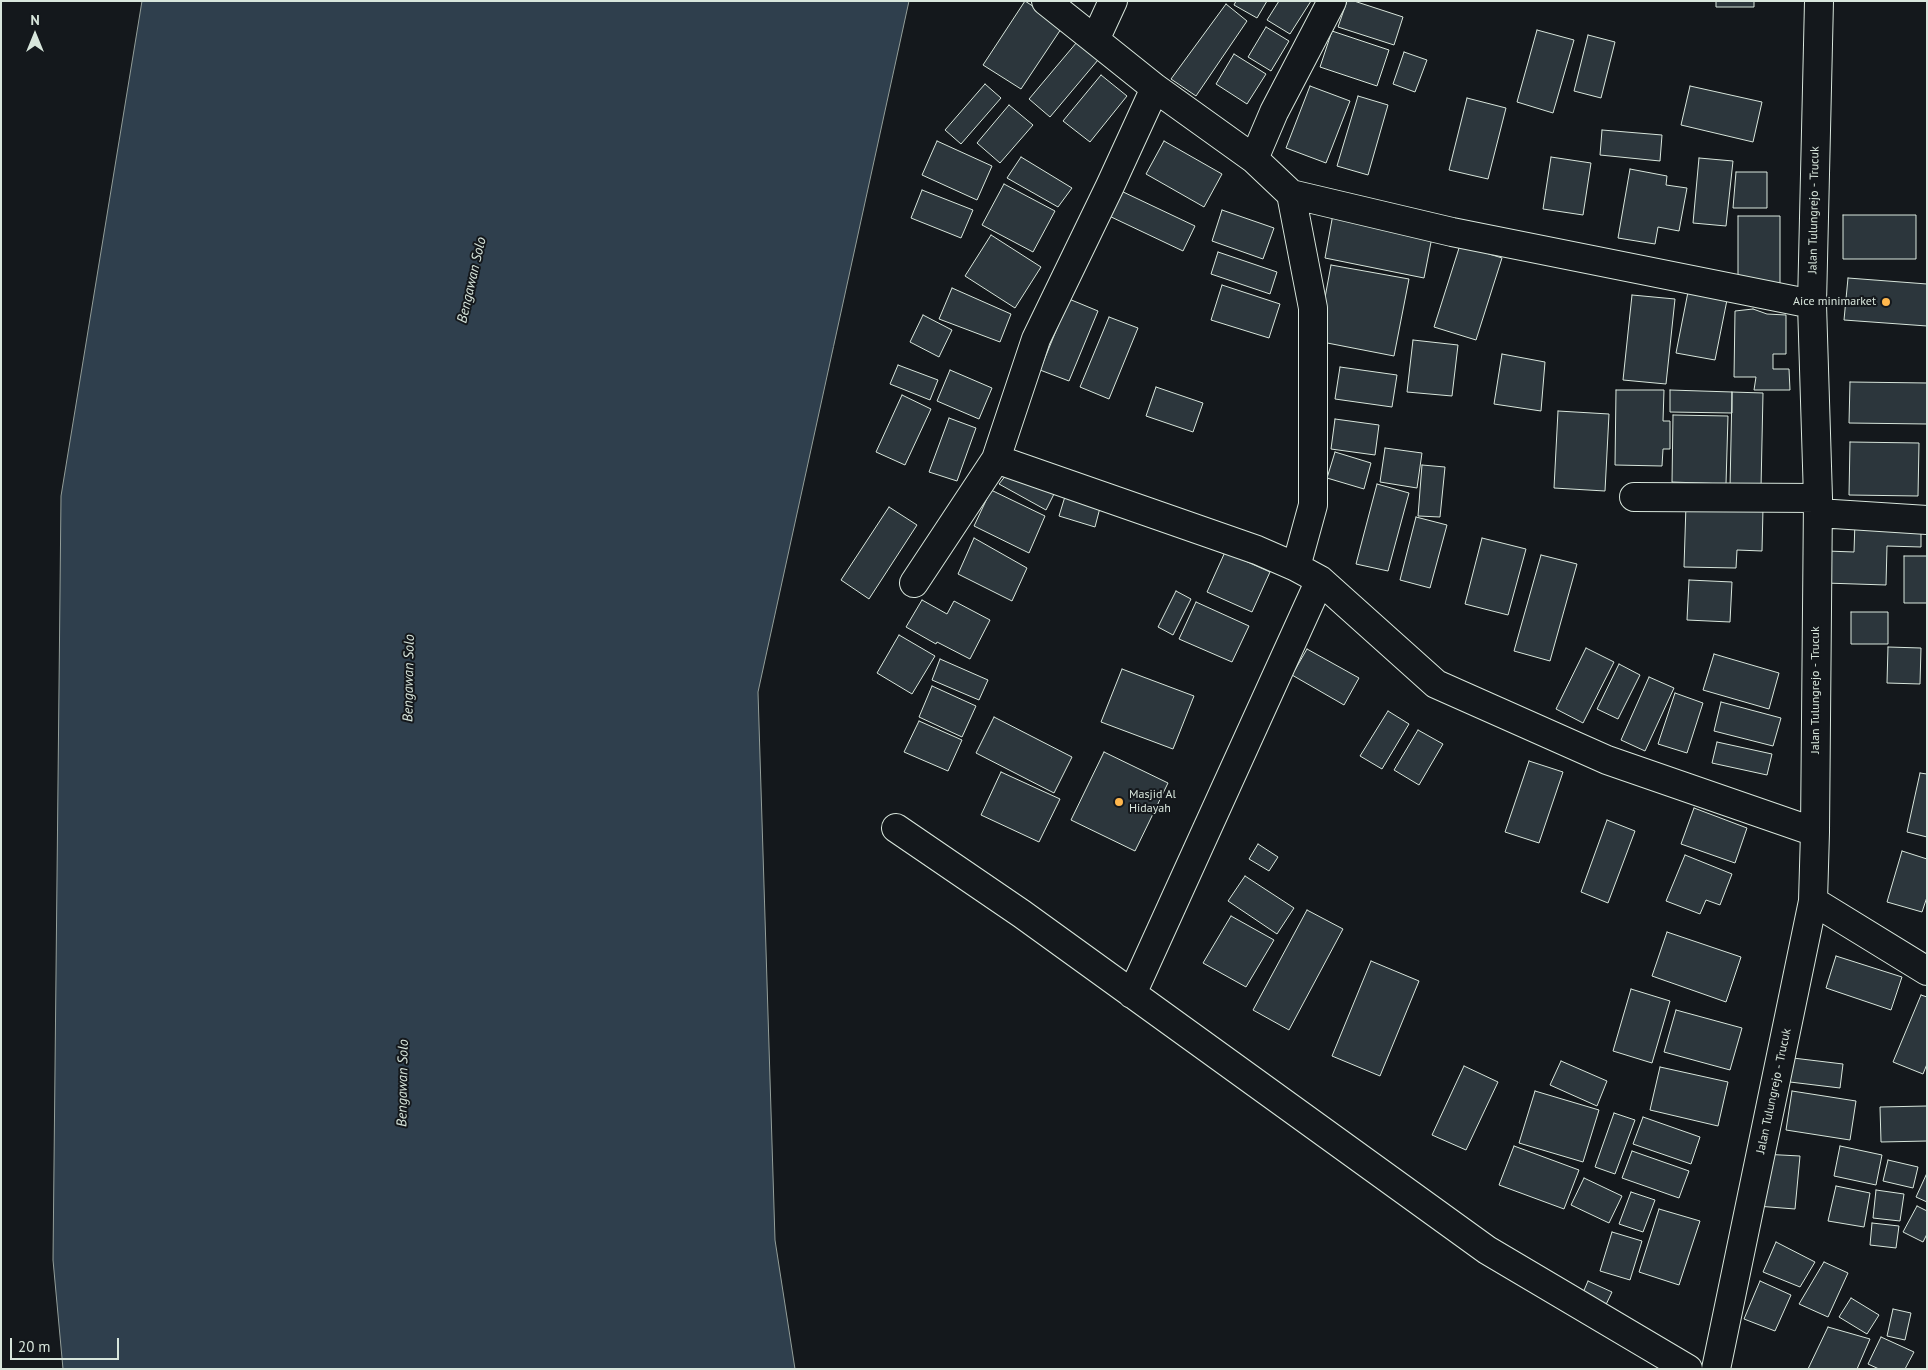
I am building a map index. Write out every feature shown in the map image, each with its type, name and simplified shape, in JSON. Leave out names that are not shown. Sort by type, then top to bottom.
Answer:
[{"type":"street","points":[[1046,1],[1155,88],[1254,159],[1291,194],[1452,232],[1812,304]]},
{"type":"street","points":[[1094,40],[1114,1]]},
{"type":"street","points":[[1254,159],[1274,112],[1332,1]]},
{"type":"street","name":"Jalan Tulungrejo - Trucuk","points":[[1716,1369],[1813,901],[1818,505],[1812,304],[1819,1]]},
{"type":"street","points":[[914,583],[996,459],[1036,339],[1155,88]]},
{"type":"street","points":[[1291,194],[1313,308],[1313,505],[1296,567]]},
{"type":"street","points":[[996,459],[1257,550],[1296,567],[1320,580],[1436,684],[1607,760],[1815,832]]},
{"type":"street","points":[[1634,497],[1818,505],[1927,520]]},
{"type":"street","points":[[1132,994],[1320,580]]},
{"type":"street","points":[[896,828],[1022,914],[1487,1250],[1688,1369]]},
{"type":"street","points":[[1813,901],[1927,971]]},
{"type":"water","name":"Bengawan Solo","points":[[142,1],[909,1],[758,692],[775,1240],[795,1369],[63,1369],[53,1260],[61,496]]},
{"type":"building","points":[[1025,1],[1063,26],[1021,89],[983,65]]},
{"type":"building","points":[[1236,1],[1267,1],[1257,18],[1234,5]]},
{"type":"building","points":[[1279,1],[1311,1],[1290,34],[1267,20]]},
{"type":"building","points":[[1347,1],[1354,1],[1403,17],[1394,45],[1338,27]]},
{"type":"building","points":[[1716,1],[1754,1],[1754,7],[1716,7]]},
{"type":"building","points":[[1226,4],[1247,21],[1196,96],[1171,79]]},
{"type":"building","points":[[1266,27],[1289,41],[1271,71],[1248,57]]},
{"type":"building","points":[[1537,30],[1574,40],[1553,113],[1517,102]]},
{"type":"building","points":[[1332,31],[1389,50],[1377,86],[1320,67]]},
{"type":"building","points":[[1588,35],[1615,42],[1601,98],[1574,91]]},
{"type":"building","points":[[1077,42],[1098,60],[1050,117],[1029,99]]},
{"type":"building","points":[[1404,52],[1427,60],[1415,92],[1393,84]]},
{"type":"building","points":[[1234,54],[1266,74],[1247,104],[1216,84]]},
{"type":"building","points":[[1101,75],[1127,96],[1090,142],[1063,121]]},
{"type":"building","points":[[985,84],[1001,98],[961,144],[945,130]]},
{"type":"building","points":[[1310,86],[1350,101],[1326,163],[1286,148]]},
{"type":"building","points":[[1690,86],[1762,102],[1753,142],[1681,125]]},
{"type":"building","points":[[1358,96],[1388,105],[1368,175],[1337,166]]},
{"type":"building","points":[[1467,98],[1506,108],[1488,179],[1449,170]]},
{"type":"building","points":[[1009,105],[1033,125],[1000,163],[977,143]]},
{"type":"building","points":[[1602,130],[1662,135],[1660,161],[1600,155]]},
{"type":"building","points":[[937,141],[992,166],[977,200],[922,175]]},
{"type":"building","points":[[1164,141],[1222,174],[1204,207],[1146,174]]},
{"type":"building","points":[[1021,157],[1072,188],[1058,207],[1007,178]]},
{"type":"building","points":[[1551,157],[1591,163],[1583,215],[1543,209]]},
{"type":"building","points":[[1699,158],[1733,161],[1726,226],[1693,223]]},
{"type":"building","points":[[1630,169],[1667,176],[1666,185],[1687,188],[1679,231],[1658,227],[1655,244],[1618,238]]},
{"type":"building","points":[[1736,172],[1767,172],[1767,208],[1733,208]]},
{"type":"building","points":[[1004,184],[1055,211],[1033,252],[982,225]]},
{"type":"building","points":[[922,190],[973,210],[961,238],[911,218]]},
{"type":"building","points":[[1119,190],[1195,226],[1183,251],[1107,215]]},
{"type":"building","points":[[1222,210],[1274,228],[1263,259],[1212,241]]},
{"type":"building","points":[[1333,214],[1433,232],[1424,278],[1325,258]]},
{"type":"building","points":[[1843,215],[1916,215],[1916,259],[1843,259]]},
{"type":"building","points":[[1738,216],[1780,216],[1780,288],[1738,288]]},
{"type":"building","points":[[991,235],[1041,267],[1015,308],[965,276]]},
{"type":"building","points":[[1460,245],[1502,258],[1476,340],[1434,327]]},
{"type":"building","points":[[1218,252],[1277,272],[1270,294],[1211,274]]},
{"type":"building","points":[[1331,265],[1409,279],[1394,356],[1317,341]]},
{"type":"building","name":"Aice minimarket","points":[[1848,278],[1927,284],[1927,326],[1844,320]]},
{"type":"building","points":[[1222,285],[1280,304],[1269,338],[1211,320]]},
{"type":"building","points":[[952,288],[1011,314],[1000,342],[939,319]]},
{"type":"building","points":[[1688,292],[1727,300],[1715,360],[1676,353]]},
{"type":"building","points":[[1632,295],[1675,299],[1666,384],[1623,380]]},
{"type":"building","points":[[1069,299],[1098,311],[1069,381],[1040,370]]},
{"type":"building","points":[[1753,309],[1767,314],[1786,315],[1786,354],[1773,354],[1773,369],[1789,369],[1790,390],[1754,390],[1756,377],[1734,377],[1735,311]]},
{"type":"building","points":[[923,315],[952,330],[939,357],[910,342]]},
{"type":"building","points":[[1109,317],[1138,328],[1109,399],[1080,387]]},
{"type":"building","points":[[1413,340],[1458,345],[1452,396],[1407,392]]},
{"type":"building","points":[[1502,354],[1545,362],[1541,411],[1494,404]]},
{"type":"building","points":[[898,365],[938,380],[930,400],[890,384]]},
{"type":"building","points":[[1340,367],[1397,375],[1392,407],[1335,399]]},
{"type":"building","points":[[950,370],[992,388],[979,419],[937,401]]},
{"type":"building","points":[[1850,382],[1927,383],[1927,424],[1849,423]]},
{"type":"building","points":[[1156,387],[1203,403],[1193,432],[1146,416]]},
{"type":"building","points":[[1616,390],[1664,390],[1663,421],[1670,421],[1670,449],[1663,449],[1662,466],[1615,465]]},
{"type":"building","points":[[1670,390],[1732,392],[1732,413],[1670,412]]},
{"type":"building","points":[[1732,392],[1763,393],[1761,488],[1730,488]]},
{"type":"building","points":[[902,395],[931,409],[905,465],[876,452]]},
{"type":"building","points":[[1558,411],[1609,414],[1605,491],[1554,488]]},
{"type":"building","points":[[1673,415],[1728,416],[1726,484],[1672,482]]},
{"type":"building","points":[[949,418],[976,428],[957,481],[929,472]]},
{"type":"building","points":[[1335,419],[1379,425],[1375,455],[1331,449]]},
{"type":"building","points":[[1850,442],[1919,443],[1918,496],[1849,495]]},
{"type":"building","points":[[1385,448],[1422,453],[1417,488],[1380,482]]},
{"type":"building","points":[[1335,452],[1371,463],[1364,489],[1327,478]]},
{"type":"building","points":[[1422,465],[1445,467],[1440,517],[1418,516]]},
{"type":"building","points":[[1013,466],[1056,490],[1046,510],[999,484]]},
{"type":"building","points":[[1377,484],[1409,493],[1388,571],[1356,564]]},
{"type":"building","points":[[991,490],[1045,516],[1029,553],[974,526]]},
{"type":"building","points":[[1067,490],[1102,500],[1095,527],[1059,516]]},
{"type":"building","points":[[1686,505],[1763,508],[1762,551],[1737,550],[1736,568],[1684,567]]},
{"type":"building","points":[[889,507],[917,525],[869,599],[841,580]]},
{"type":"building","points":[[1416,517],[1447,525],[1430,588],[1400,580]]},
{"type":"building","points":[[1855,521],[1921,522],[1921,547],[1887,546],[1886,585],[1825,583],[1827,551],[1854,552]]},
{"type":"building","points":[[974,538],[1027,568],[1012,601],[958,574]]},
{"type":"building","points":[[1482,538],[1526,549],[1508,615],[1465,604]]},
{"type":"building","points":[[1225,552],[1270,572],[1252,612],[1207,592]]},
{"type":"building","points":[[1541,555],[1577,564],[1550,661],[1514,651]]},
{"type":"building","points":[[1904,556],[1927,556],[1927,603],[1904,603]]},
{"type":"building","points":[[1689,580],[1732,582],[1730,622],[1687,620]]},
{"type":"building","points":[[1176,591],[1191,599],[1173,635],[1158,627]]},
{"type":"building","points":[[922,600],[947,614],[954,601],[990,620],[970,659],[937,642],[936,644],[906,627]]},
{"type":"building","points":[[1196,602],[1249,626],[1232,662],[1179,639]]},
{"type":"building","points":[[1851,612],[1888,612],[1888,644],[1851,644]]},
{"type":"building","points":[[899,635],[935,656],[912,694],[877,673]]},
{"type":"building","points":[[1888,647],[1921,648],[1920,684],[1887,683]]},
{"type":"building","points":[[1586,648],[1614,662],[1583,723],[1556,709]]},
{"type":"building","points":[[1307,649],[1359,678],[1344,705],[1292,675]]},
{"type":"building","points":[[1714,654],[1779,673],[1769,709],[1703,690]]},
{"type":"building","points":[[940,659],[988,680],[979,700],[932,680]]},
{"type":"building","points":[[1619,664],[1640,675],[1618,719],[1597,709]]},
{"type":"building","points":[[1122,669],[1194,696],[1173,749],[1101,722]]},
{"type":"building","points":[[1649,677],[1674,688],[1645,751],[1621,740]]},
{"type":"building","points":[[932,686],[976,706],[962,737],[919,717]]},
{"type":"building","points":[[1675,693],[1703,703],[1687,753],[1658,744]]},
{"type":"building","points":[[1721,702],[1781,718],[1773,746],[1714,731]]},
{"type":"building","points":[[1388,711],[1409,724],[1382,769],[1360,756]]},
{"type":"building","points":[[994,717],[1072,757],[1054,793],[976,753]]},
{"type":"building","points":[[919,721],[962,740],[948,771],[904,752]]},
{"type":"building","points":[[1418,730],[1443,744],[1419,785],[1394,770]]},
{"type":"building","points":[[1717,742],[1772,754],[1767,775],[1712,763]]},
{"type":"building","name":"Masjid Al Hidayah","points":[[1104,752],[1168,783],[1135,851],[1071,820]]},
{"type":"building","points":[[1529,761],[1563,772],[1539,843],[1505,832]]},
{"type":"building","points":[[1001,772],[1060,799],[1039,842],[981,815]]},
{"type":"building","points":[[1920,773],[1927,774],[1927,837],[1907,832]]},
{"type":"building","points":[[1694,808],[1747,828],[1735,863],[1681,844]]},
{"type":"building","points":[[1607,820],[1635,831],[1608,903],[1581,892]]},
{"type":"building","points":[[1258,844],[1278,857],[1269,871],[1249,859]]},
{"type":"building","points":[[1902,851],[1927,859],[1927,897],[1922,912],[1887,902]]},
{"type":"building","points":[[1685,855],[1732,874],[1720,905],[1706,900],[1700,914],[1666,901]]},
{"type":"building","points":[[1245,876],[1294,908],[1277,934],[1228,901]]},
{"type":"building","points":[[1307,910],[1343,929],[1289,1030],[1253,1010]]},
{"type":"building","points":[[1231,916],[1274,940],[1246,987],[1203,963]]},
{"type":"building","points":[[1667,932],[1741,957],[1726,1002],[1652,976]]},
{"type":"building","points":[[1836,956],[1902,977],[1891,1010],[1826,988]]},
{"type":"building","points":[[1371,961],[1419,981],[1380,1076],[1332,1056]]},
{"type":"building","points":[[1631,989],[1670,1001],[1652,1063],[1613,1051]]},
{"type":"building","points":[[1921,995],[1927,997],[1927,1064],[1923,1074],[1893,1062]]},
{"type":"building","points":[[1676,1010],[1742,1028],[1730,1070],[1664,1052]]},
{"type":"building","points":[[1793,1058],[1843,1064],[1840,1088],[1790,1082]]},
{"type":"building","points":[[1561,1061],[1607,1081],[1597,1106],[1550,1085]]},
{"type":"building","points":[[1464,1066],[1498,1082],[1466,1150],[1432,1135]]},
{"type":"building","points":[[1660,1067],[1728,1082],[1718,1126],[1650,1110]]},
{"type":"building","points":[[1535,1091],[1599,1110],[1583,1162],[1519,1143]]},
{"type":"building","points":[[1792,1091],[1856,1101],[1850,1140],[1786,1130]]},
{"type":"building","points":[[1927,1106],[1927,1141],[1881,1142],[1880,1107]]},
{"type":"building","points":[[1614,1113],[1635,1120],[1615,1174],[1595,1167]]},
{"type":"building","points":[[1643,1117],[1700,1137],[1691,1164],[1633,1144]]},
{"type":"building","points":[[1514,1146],[1579,1170],[1564,1209],[1499,1185]]},
{"type":"building","points":[[1840,1146],[1882,1155],[1876,1185],[1834,1176]]},
{"type":"building","points":[[1632,1151],[1689,1171],[1679,1198],[1622,1178]]},
{"type":"building","points":[[1762,1154],[1800,1156],[1795,1209],[1757,1206]]},
{"type":"building","points":[[1888,1160],[1918,1167],[1913,1188],[1883,1181]]},
{"type":"building","points":[[1927,1173],[1927,1202],[1916,1197]]},
{"type":"building","points":[[1584,1178],[1622,1196],[1609,1223],[1571,1205]]},
{"type":"building","points":[[1836,1186],[1870,1193],[1864,1227],[1828,1221]]},
{"type":"building","points":[[1876,1190],[1904,1194],[1900,1221],[1873,1218]]},
{"type":"building","points":[[1631,1192],[1655,1200],[1643,1232],[1619,1224]]},
{"type":"building","points":[[1917,1206],[1927,1211],[1927,1234],[1923,1242],[1903,1232]]},
{"type":"building","points":[[1659,1209],[1700,1221],[1679,1285],[1639,1272]]},
{"type":"building","points":[[1872,1223],[1899,1226],[1896,1248],[1870,1245]]},
{"type":"building","points":[[1612,1232],[1642,1241],[1630,1280],[1600,1271]]},
{"type":"building","points":[[1776,1242],[1815,1262],[1800,1287],[1763,1272]]},
{"type":"building","points":[[1824,1262],[1848,1273],[1828,1317],[1799,1304]]},
{"type":"building","points":[[1588,1281],[1612,1292],[1602,1313],[1579,1302]]},
{"type":"building","points":[[1760,1281],[1791,1295],[1775,1331],[1744,1319]]},
{"type":"building","points":[[1851,1298],[1879,1315],[1867,1334],[1839,1317]]},
{"type":"building","points":[[1893,1309],[1911,1313],[1905,1340],[1887,1336]]},
{"type":"building","points":[[1828,1327],[1870,1339],[1857,1369],[1808,1369]]},
{"type":"building","points":[[1881,1337],[1914,1352],[1905,1369],[1879,1369],[1868,1364]]},
{"type":"place","name":"Aice minimarket","points":[[1886,302]]},
{"type":"place","name":"Masjid Al Hidayah","points":[[1119,802]]}]
